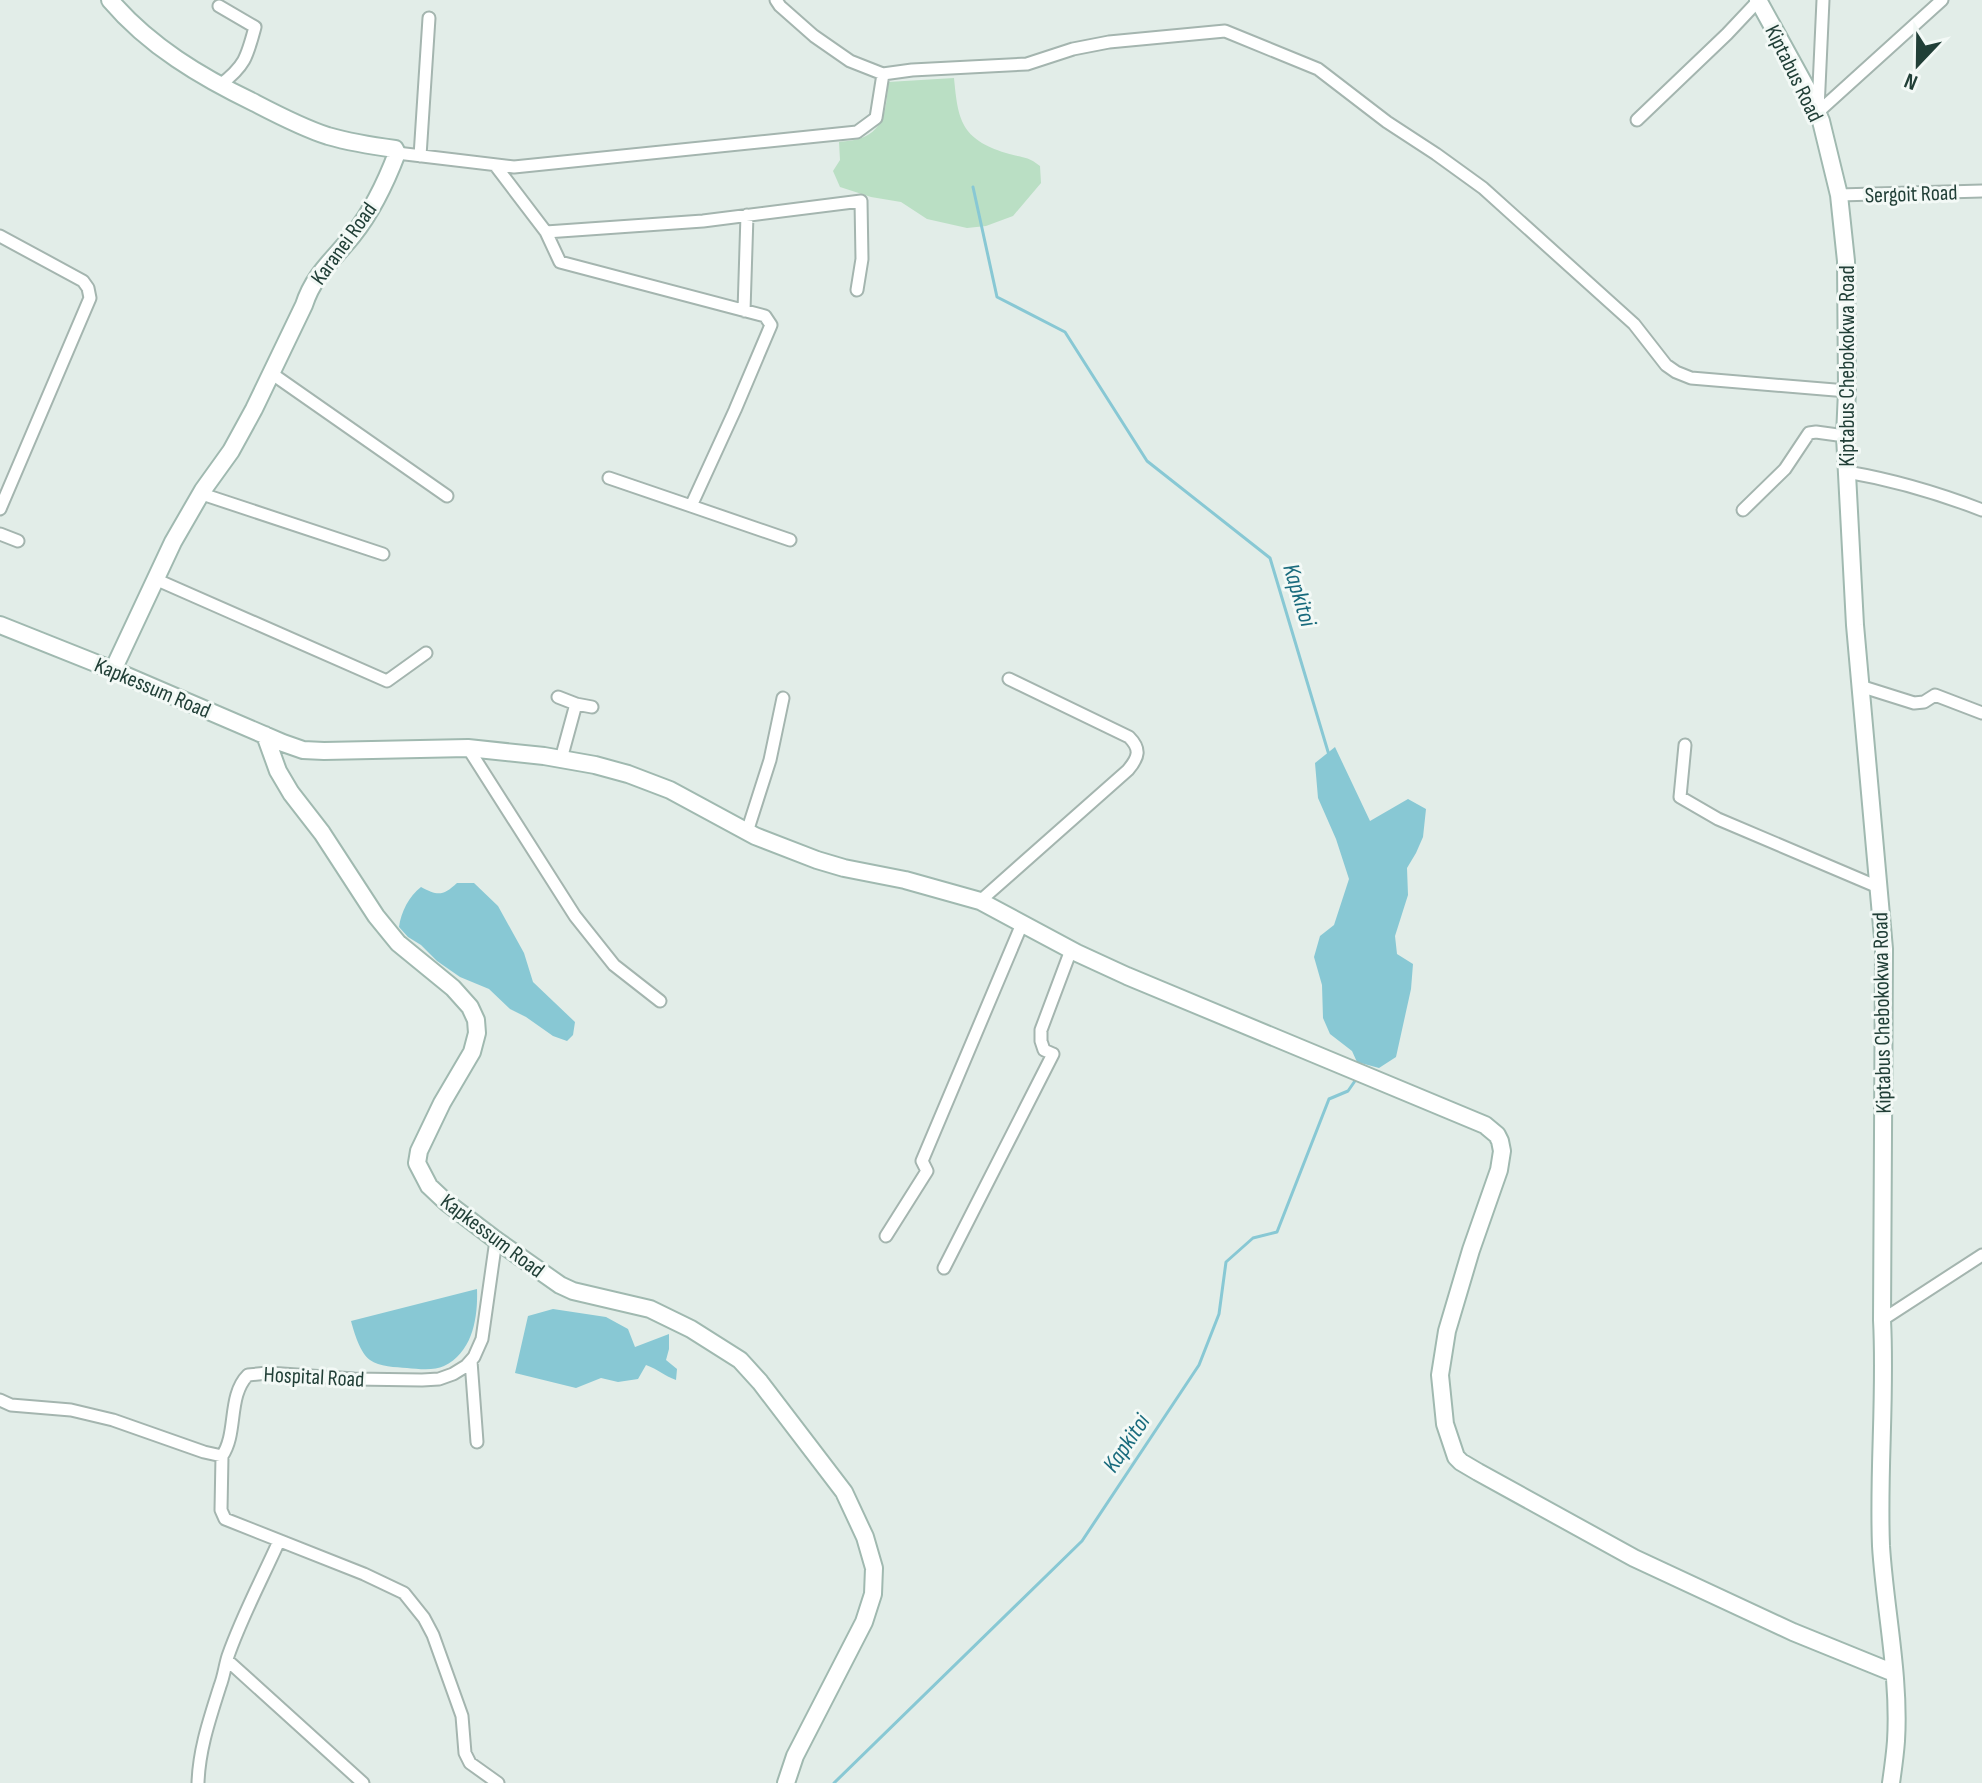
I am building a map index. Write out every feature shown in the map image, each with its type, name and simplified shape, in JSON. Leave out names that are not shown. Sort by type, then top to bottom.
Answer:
[{"type":"street","points":[[110,0],[122,15],[164,50],[220,85],[281,117],[328,136],[395,149],[397,153],[514,167],[857,132],[876,118],[883,74]]},
{"type":"street","points":[[776,0],[814,36],[850,61],[883,74],[1027,64],[1073,49],[1109,42],[1225,31],[1318,69],[1387,122],[1483,188],[1634,324],[1666,365],[1676,372],[1691,378],[1847,391]]},
{"type":"street","points":[[1637,120],[1758,0]]},
{"type":"street","name":"Kiptabus Road","points":[[1758,0],[1817,113],[1839,195]]},
{"type":"street","points":[[1817,113],[1823,0]]},
{"type":"street","points":[[1817,113],[1942,0]]},
{"type":"street","points":[[219,6],[255,27],[246,59],[220,85]]},
{"type":"street","points":[[420,156],[429,18]]},
{"type":"street","name":"Karanei Road","points":[[113,670],[173,542],[231,451],[304,305],[309,288],[369,212],[397,153]]},
{"type":"street","points":[[495,165],[546,232],[560,262],[765,316],[771,325],[691,506]]},
{"type":"street","name":"Sergoit Road","points":[[1839,195],[1982,191]]},
{"type":"street","name":"Kiptabus Chebokokwa Road","points":[[1839,195],[1846,261],[1845,436],[1855,625],[1884,949],[1882,1546],[1894,1673],[1896,1738],[1891,1783]]},
{"type":"street","points":[[546,232],[703,221],[861,201],[862,259],[857,290]]},
{"type":"street","points":[[744,311],[747,215]]},
{"type":"street","points":[[0,236],[83,281],[90,298],[0,509]]},
{"type":"street","points":[[271,373],[447,496]]},
{"type":"street","points":[[1743,510],[1785,469],[1809,433],[1845,436]]},
{"type":"street","points":[[1847,472],[1927,490],[1982,510]]},
{"type":"street","points":[[609,478],[790,540]]},
{"type":"street","points":[[202,494],[383,554]]},
{"type":"street","points":[[0,534],[18,541]]},
{"type":"street","points":[[155,579],[387,681],[426,653]]},
{"type":"street","name":"Kapkessum Road","points":[[0,625],[265,735],[278,771],[291,793],[322,833],[376,916],[398,943],[453,988],[470,1007],[476,1020],[477,1033],[472,1052],[419,1151],[417,1163],[429,1186],[496,1240],[560,1285],[573,1291],[650,1309],[691,1329],[740,1360],[844,1492],[865,1537],[874,1568],[873,1594],[864,1622],[795,1756],[786,1783]]},
{"type":"street","points":[[980,901],[1128,770],[1137,755],[1137,744],[1129,737],[1009,679]]},
{"type":"street","points":[[1860,686],[1914,703],[1924,702],[1935,695],[1982,713]]},
{"type":"street","points":[[558,697],[592,707]]},
{"type":"street","points":[[747,832],[770,760],[783,698]]},
{"type":"street","points":[[561,759],[576,704]]},
{"type":"street","points":[[265,735],[303,750],[468,748],[561,759],[628,774],[670,790],[747,832],[817,860],[980,901],[1127,976],[1490,1129],[1500,1141],[1499,1170],[1447,1331],[1440,1375],[1445,1424],[1456,1457],[1634,1558],[1793,1632],[1894,1673]]},
{"type":"street","points":[[1685,745],[1680,797],[1718,819],[1878,887]]},
{"type":"street","points":[[468,748],[575,916],[614,965],[660,1001]]},
{"type":"street","points":[[886,1236],[927,1171],[922,1161],[1022,924]]},
{"type":"street","points":[[944,1268],[1053,1054],[1044,1050],[1041,1030],[1071,950]]},
{"type":"street","points":[[477,1442],[471,1361],[482,1339],[496,1240]]},
{"type":"street","points":[[1882,1320],[1982,1255]]},
{"type":"street","name":"Hospital Road","points":[[222,1456],[230,1436],[241,1384],[248,1375],[268,1373],[354,1379],[439,1379],[453,1374],[471,1361]]},
{"type":"street","points":[[0,1400],[11,1405],[71,1410],[113,1420],[222,1456],[221,1497],[223,1516],[228,1521],[364,1574],[404,1593],[433,1635],[462,1716],[467,1759],[498,1783]]},
{"type":"street","points":[[198,1783],[204,1740],[227,1660],[241,1621],[279,1541]]},
{"type":"street","points":[[227,1660],[363,1783]]},
{"type":"green space","points":[[954,78],[960,116],[971,134],[991,147],[1027,158],[1040,166],[1041,183],[1013,216],[986,226],[967,228],[927,219],[901,202],[840,187],[833,171],[840,160],[839,142],[863,137],[878,126],[886,105],[888,82]]},
{"type":"water","points":[[1335,747],[1370,821],[1408,799],[1426,809],[1423,837],[1407,868],[1408,895],[1395,936],[1397,954],[1413,964],[1411,989],[1396,1057],[1379,1068],[1357,1062],[1352,1051],[1330,1034],[1323,1018],[1322,985],[1314,957],[1320,936],[1334,925],[1349,879],[1318,798],[1315,763]]},
{"type":"water","points":[[457,883],[474,883],[498,906],[524,953],[533,982],[575,1022],[573,1035],[567,1041],[553,1036],[510,1009],[489,989],[460,977],[399,927],[406,905],[421,887],[440,893]]},
{"type":"water","points":[[477,1289],[472,1333],[462,1352],[444,1366],[426,1369],[383,1365],[366,1357],[360,1347],[351,1321]]},
{"type":"water","points":[[553,1309],[606,1317],[628,1329],[635,1347],[669,1334],[666,1360],[677,1369],[676,1380],[646,1365],[638,1379],[618,1382],[601,1378],[576,1388],[515,1373],[528,1316]]},
{"type":"waterway","name":"Kapkitoi","points":[[973,187],[997,297],[1065,332],[1147,461],[1270,558],[1329,755]]},
{"type":"waterway","name":"Kapkitoi","points":[[834,1783],[1082,1541],[1199,1365],[1219,1314],[1226,1262],[1253,1238],[1277,1232],[1329,1099],[1348,1091],[1357,1078]]}]
